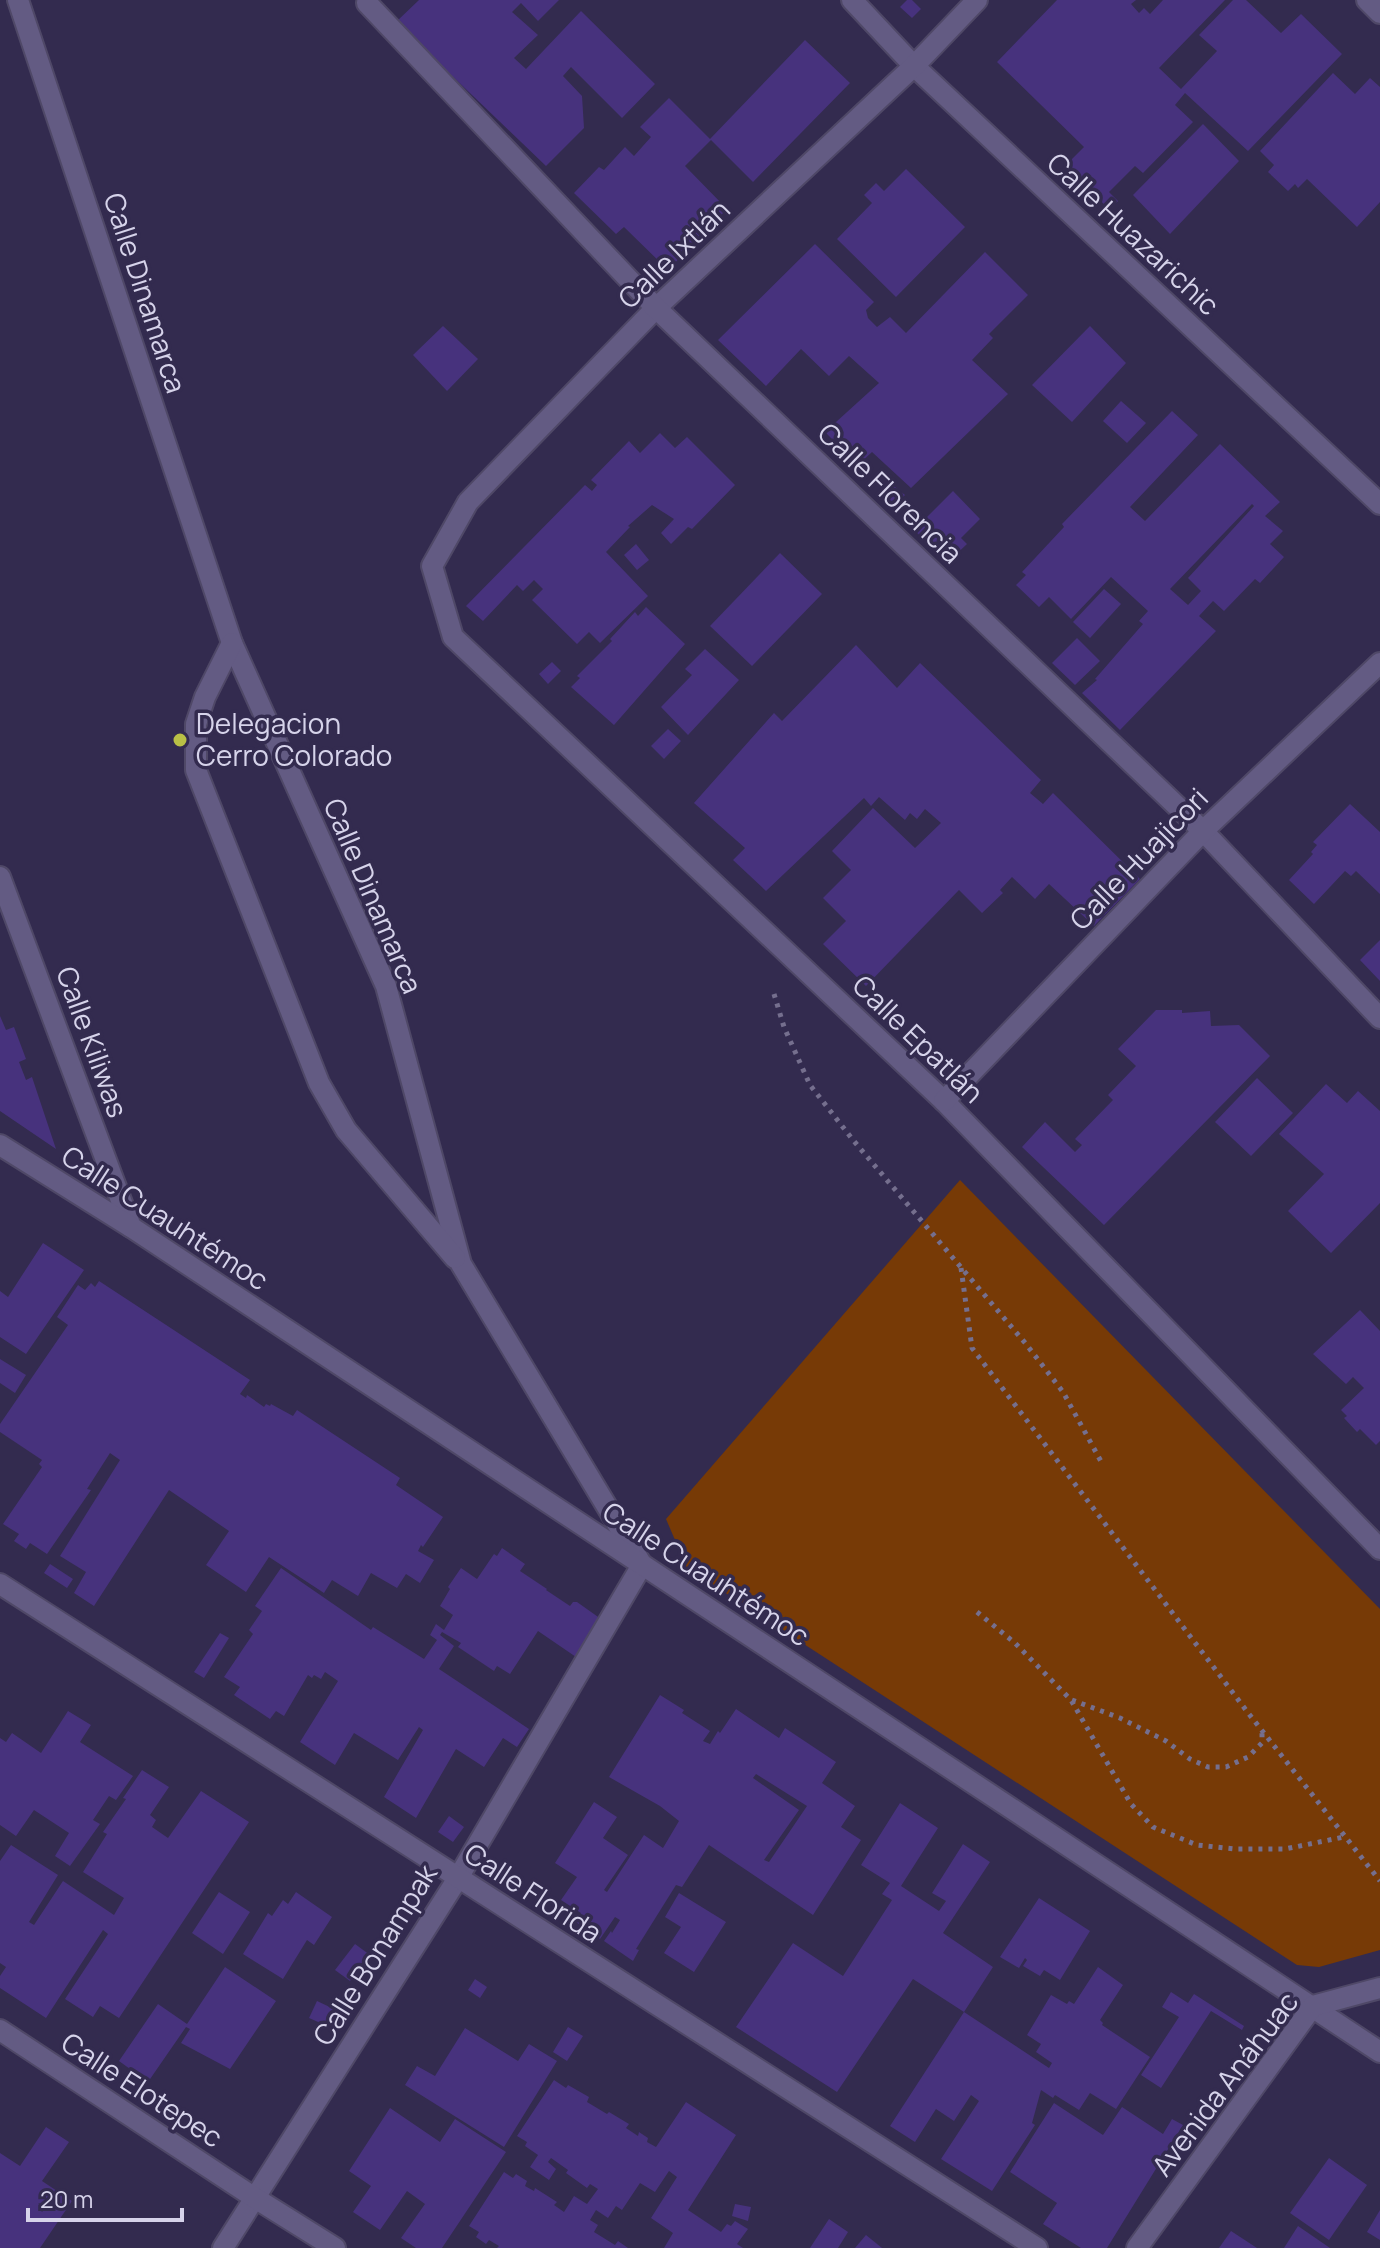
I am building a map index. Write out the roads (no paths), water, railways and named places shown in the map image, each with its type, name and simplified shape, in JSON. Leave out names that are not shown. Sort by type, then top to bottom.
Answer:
[{"type":"street","name":"Calle Dinamarca","points":[[18,0],[232,643],[386,986],[461,1264],[642,1565]]},
{"type":"street","name":"Calle Huazarichic","points":[[852,0],[914,66],[1380,504]]},
{"type":"street","name":"Calle Ixtlán","points":[[432,566],[468,502],[656,308],[914,66],[977,0]]},
{"type":"street","points":[[1367,0],[1380,13]]},
{"type":"street","name":"Calle Florencia","points":[[367,3],[656,308],[1203,831],[1380,1018]]},
{"type":"street","name":"Calle Epatlán","points":[[432,566],[453,637],[944,1101],[1380,1549]]},
{"type":"street","points":[[232,643],[205,697],[196,724],[196,770],[319,1083],[346,1130],[461,1264]]},
{"type":"street","name":"Calle Huajicori","points":[[944,1101],[1203,831],[1380,663]]},
{"type":"street","name":"Calle Kiliwas","points":[[0,877],[131,1227]]},
{"type":"street","name":"Calle Cuauhtémoc","points":[[0,1145],[131,1227],[1380,2052]]},
{"type":"street","name":"Calle Bonampak","points":[[223,2248],[458,1878],[642,1565]]},
{"type":"street","name":"Calle Florida","points":[[0,1584],[1037,2248]]},
{"type":"street","name":"Avenida Anáhuac","points":[[1137,2248],[1313,2006],[1380,1988]]},
{"type":"street","name":"Calle Elotepec","points":[[0,2030],[335,2248]]},
{"type":"place","name":"Delegacion Cerro Colorado","points":[[180,740]]}]
